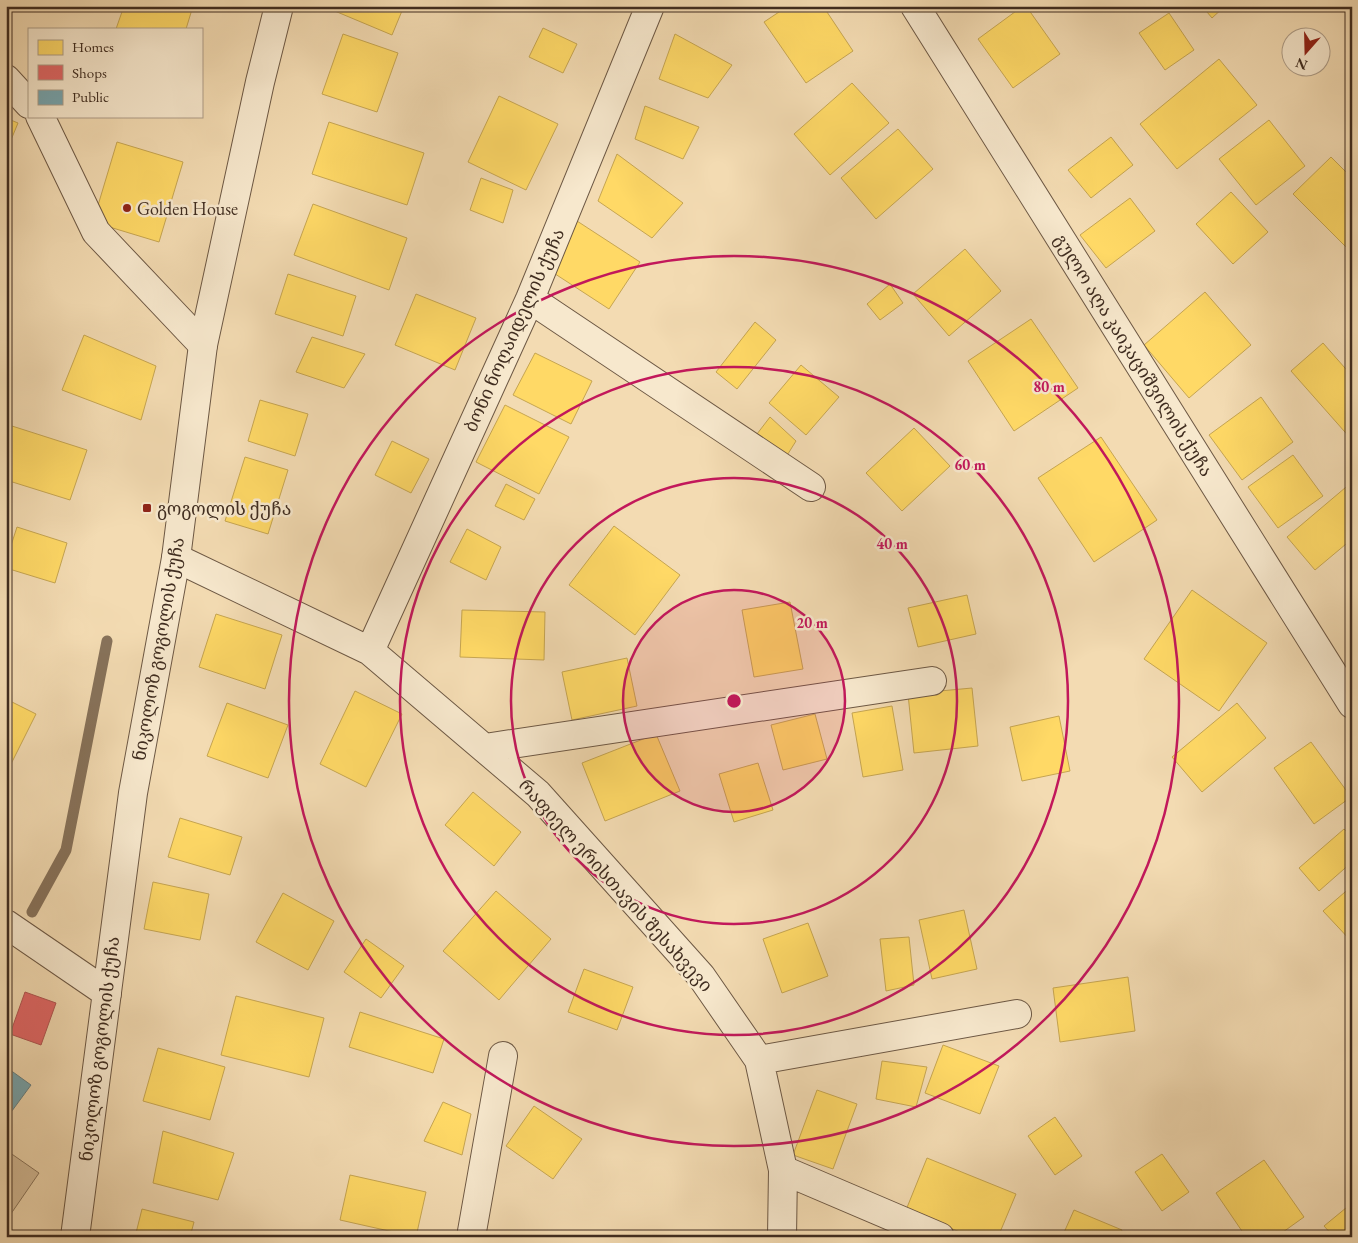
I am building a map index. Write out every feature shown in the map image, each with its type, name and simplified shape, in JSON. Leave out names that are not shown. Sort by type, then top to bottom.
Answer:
[{"type":"street","name":"ნიკოლოზ გოგოლის ქუჩა","points":[[75,1237],[133,793],[176,558],[203,345],[260,82],[279,6]]},
{"type":"street","name":"ბონი ნოღაიდელის ქუჩა","points":[[370,650],[530,299],[650,6]]},
{"type":"street","name":"გულო აღა კაიკაციშვილის ქუჩა","points":[[916,6],[1352,704]]},
{"type":"street","points":[[6,79],[28,103]]},
{"type":"street","points":[[41,118],[96,232],[203,345]]},
{"type":"street","points":[[530,299],[811,487]]},
{"type":"street","name":"რაფიელ ერისთავის შესახვევი","points":[[176,558],[370,650],[538,794],[701,976],[759,1060],[783,1170],[782,1237]]},
{"type":"street","points":[[485,748],[932,681]]},
{"type":"street","points":[[6,924],[107,993]]},
{"type":"street","points":[[759,1060],[1017,1014]]},
{"type":"street","points":[[471,1237],[503,1056]]},
{"type":"street","points":[[783,1170],[940,1237]]},
{"type":"shaded area","points":[[6,1150],[39,1173],[6,1221]]},
{"type":"building: Homes","points":[[124,6],[193,6],[186,28],[116,28]]},
{"type":"building: Homes","points":[[331,6],[404,6],[392,35],[330,9]]},
{"type":"building: Homes","points":[[788,6],[823,6],[853,51],[806,83],[764,22]]},
{"type":"building: Homes","points":[[1023,6],[1026,6],[1060,54],[1013,88],[978,39]]},
{"type":"building: Homes","points":[[1202,6],[1225,6],[1212,18]]},
{"type":"building: Homes","points":[[1169,13],[1194,50],[1165,70],[1139,33]]},
{"type":"building: Homes","points":[[543,28],[577,44],[563,73],[529,57]]},
{"type":"building: Homes","points":[[343,34],[398,53],[377,112],[322,94]]},
{"type":"building: Homes","points":[[675,34],[732,65],[708,98],[659,79]]},
{"type":"building: Homes","points":[[1219,59],[1257,105],[1177,169],[1140,124]]},
{"type":"building: Homes","points":[[852,83],[889,123],[830,175],[794,134]]},
{"type":"building: Homes","points":[[499,96],[558,124],[526,190],[468,162]]},
{"type":"building: Homes","points":[[645,106],[699,127],[683,159],[635,139]]},
{"type":"building: Homes","points":[[6,118],[18,123],[6,152]]},
{"type":"building: Homes","points":[[1269,120],[1305,166],[1256,205],[1219,159]]},
{"type":"building: Homes","points":[[329,122],[424,153],[407,205],[312,174]]},
{"type":"building: Homes","points":[[898,129],[933,169],[876,219],[841,178]]},
{"type":"building: Homes","points":[[1111,137],[1133,165],[1091,198],[1068,170]]},
{"type":"building: Homes","points":[[117,142],[183,162],[159,242],[93,222]]},
{"type":"building: Homes","points":[[617,154],[683,203],[652,238],[598,201]]},
{"type":"building: Homes","points":[[1331,157],[1352,178],[1352,253],[1293,194]]},
{"type":"building: Homes","points":[[481,178],[513,190],[503,223],[470,210]]},
{"type":"building: Homes","points":[[1231,192],[1268,232],[1233,264],[1196,224]]},
{"type":"building: Homes","points":[[1130,198],[1155,231],[1106,268],[1080,235]]},
{"type":"building: Homes","points":[[313,204],[407,238],[389,290],[294,255]]},
{"type":"building: Homes","points":[[577,221],[640,262],[609,309],[546,268]]},
{"type":"building: Homes","points":[[965,249],[1001,291],[949,336],[913,294]]},
{"type":"building: Homes","points":[[288,274],[356,296],[343,336],[275,314]]},
{"type":"building: Homes","points":[[890,284],[903,303],[880,320],[867,304]]},
{"type":"building: Homes","points":[[1205,292],[1251,345],[1189,398],[1144,345]]},
{"type":"building: Homes","points":[[416,294],[476,318],[455,370],[395,345]]},
{"type":"building: Homes","points":[[1031,319],[1078,388],[1014,431],[968,361]]},
{"type":"building: Homes","points":[[755,322],[776,340],[737,389],[716,372]]},
{"type":"building: Homes","points":[[84,335],[156,366],[141,420],[62,390]]},
{"type":"building: Homes","points":[[312,337],[365,354],[344,388],[296,372]]},
{"type":"building: Homes","points":[[1323,343],[1352,376],[1352,440],[1291,371]]},
{"type":"building: Homes","points":[[535,353],[592,381],[571,424],[513,395]]},
{"type":"building: Homes","points":[[801,365],[839,397],[806,435],[769,403]]},
{"type":"building: Homes","points":[[1261,397],[1293,442],[1242,480],[1209,435]]},
{"type":"building: Homes","points":[[260,400],[308,414],[295,456],[248,441]]},
{"type":"building: Homes","points":[[505,405],[569,437],[539,494],[476,462]]},
{"type":"building: Homes","points":[[770,417],[796,441],[786,457],[757,434]]},
{"type":"building: Homes","points":[[12,426],[87,450],[70,500],[6,480],[6,445]]},
{"type":"building: Homes","points":[[914,428],[950,466],[902,511],[866,473]]},
{"type":"building: Homes","points":[[1101,437],[1157,520],[1094,562],[1038,478]]},
{"type":"building: Homes","points":[[392,441],[429,459],[411,493],[375,475]]},
{"type":"building: Homes","points":[[1293,455],[1323,496],[1278,528],[1248,487]]},
{"type":"building: Homes","points":[[245,457],[288,470],[268,534],[225,521]]},
{"type":"building: Homes","points":[[1352,482],[1352,539],[1315,570],[1287,537]]},
{"type":"building: Homes","points":[[506,484],[535,499],[524,520],[495,506]]},
{"type":"building: Homes","points":[[614,526],[680,575],[635,635],[569,585]]},
{"type":"building: Homes","points":[[17,527],[67,543],[55,583],[6,568],[6,561]]},
{"type":"building: Homes","points":[[467,529],[501,547],[486,580],[450,562]]},
{"type":"building: Homes","points":[[1192,590],[1267,643],[1219,711],[1144,659]]},
{"type":"building: Homes","points":[[967,595],[976,634],[918,647],[908,608]]},
{"type":"building: Homes","points":[[790,602],[803,669],[754,677],[742,610]]},
{"type":"building: Homes","points":[[462,610],[545,612],[544,660],[460,657]]},
{"type":"building: Homes","points":[[216,614],[282,635],[265,689],[199,667]]},
{"type":"building: Homes","points":[[627,658],[637,706],[572,720],[562,672]]},
{"type":"building: Homes","points":[[972,688],[978,746],[914,753],[908,694]]},
{"type":"building: Homes","points":[[355,691],[402,714],[366,787],[320,764]]},
{"type":"building: Homes","points":[[6,699],[36,714],[6,774]]},
{"type":"building: Homes","points":[[227,703],[288,725],[268,778],[207,756]]},
{"type":"building: Homes","points":[[1237,703],[1266,738],[1202,792],[1172,757]]},
{"type":"building: Homes","points":[[892,706],[903,770],[863,777],[852,713]]},
{"type":"building: Homes","points":[[815,714],[827,759],[783,770],[771,725]]},
{"type":"building: Homes","points":[[1059,716],[1070,771],[1022,781],[1010,727]]},
{"type":"building: Homes","points":[[656,734],[680,791],[605,821],[582,763]]},
{"type":"building: Homes","points":[[1311,742],[1351,797],[1314,824],[1274,768]]},
{"type":"building: Homes","points":[[758,763],[773,810],[734,822],[719,774]]},
{"type":"building: Homes","points":[[473,792],[521,832],[494,866],[445,825]]},
{"type":"building: Homes","points":[[180,818],[242,837],[230,875],[168,857]]},
{"type":"building: Homes","points":[[1344,829],[1352,837],[1352,862],[1319,891],[1299,868]]},
{"type":"building: Homes","points":[[153,882],[209,894],[200,940],[144,929]]},
{"type":"building: Homes","points":[[1352,886],[1352,942],[1323,911]]},
{"type":"building: Homes","points":[[496,891],[551,939],[499,1000],[443,951]]},
{"type":"building: Homes","points":[[283,893],[334,921],[308,970],[256,942]]},
{"type":"building: Homes","points":[[964,910],[977,969],[932,979],[919,920]]},
{"type":"building: Homes","points":[[808,923],[828,976],[782,993],[763,939]]},
{"type":"building: Homes","points":[[909,937],[914,985],[886,991],[880,939]]},
{"type":"building: Homes","points":[[366,939],[404,966],[381,998],[344,972]]},
{"type":"building: Homes","points":[[584,969],[633,987],[617,1030],[568,1012]]},
{"type":"building: Homes","points":[[1128,977],[1135,1031],[1060,1042],[1053,988]]},
{"type":"building: Homes","points":[[236,996],[324,1018],[309,1077],[221,1055]]},
{"type":"building: Homes","points":[[360,1012],[444,1039],[433,1073],[349,1047]]},
{"type":"building: Homes","points":[[943,1045],[999,1066],[980,1114],[925,1093]]},
{"type":"building: Homes","points":[[158,1048],[225,1067],[210,1120],[143,1101]]},
{"type":"building: Homes","points":[[882,1061],[927,1067],[916,1107],[876,1099]]},
{"type":"building: Homes","points":[[817,1090],[857,1104],[833,1169],[793,1155]]},
{"type":"building: Homes","points":[[443,1102],[471,1114],[462,1155],[424,1141]]},
{"type":"building: Homes","points":[[534,1106],[582,1139],[553,1179],[506,1146]]},
{"type":"building: Homes","points":[[1055,1117],[1082,1156],[1055,1175],[1028,1136]]},
{"type":"building: Homes","points":[[163,1131],[234,1153],[218,1200],[153,1183]]},
{"type":"building: Homes","points":[[1162,1154],[1189,1192],[1162,1211],[1135,1172]]},
{"type":"building: Homes","points":[[927,1158],[1016,1194],[998,1237],[972,1237],[906,1210]]},
{"type":"building: Homes","points":[[1264,1160],[1304,1217],[1276,1237],[1246,1237],[1216,1193]]},
{"type":"building: Homes","points":[[350,1175],[426,1192],[416,1237],[340,1220]]},
{"type":"building: Homes","points":[[1352,1203],[1352,1237],[1334,1237],[1324,1226]]},
{"type":"building: Homes","points":[[142,1209],[194,1222],[190,1237],[135,1237]]},
{"type":"building: Homes","points":[[1074,1210],[1122,1230],[1119,1237],[1062,1237]]},
{"type":"building: Shops","points":[[25,992],[56,1003],[41,1045],[10,1034]]},
{"type":"building: Public","points":[[6,1067],[31,1085],[6,1119]]},
{"type":"waterway","points":[[32,912],[66,850],[107,641]]},
{"type":"place","name":"Golden House","points":[[127,208]]},
{"type":"place","name":"გოგოლის ქუჩა","points":[[147,508]]}]
